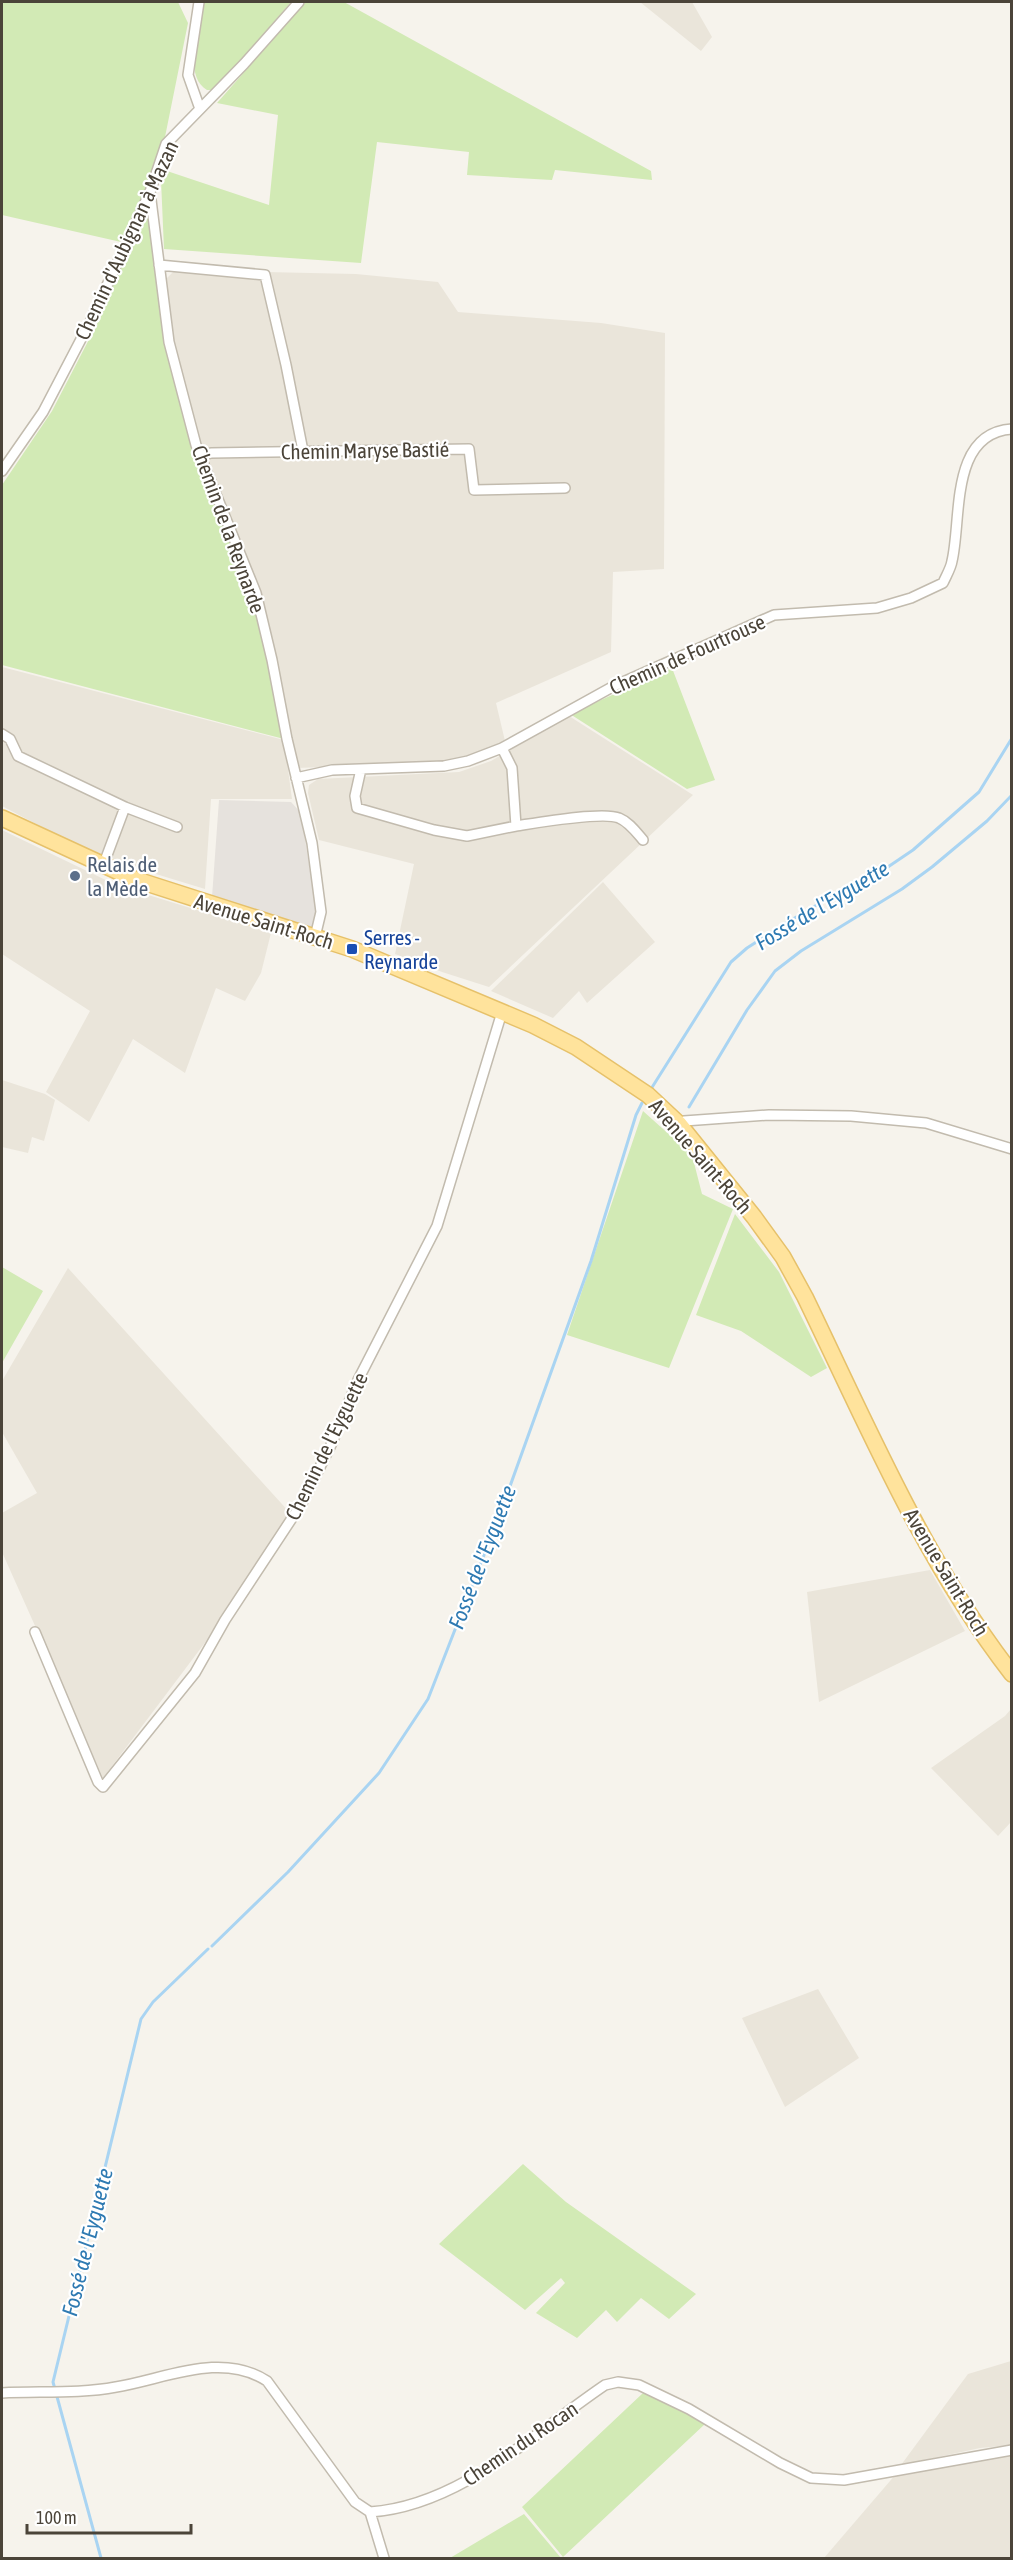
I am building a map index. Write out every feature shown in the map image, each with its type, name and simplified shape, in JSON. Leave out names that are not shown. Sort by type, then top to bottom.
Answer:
[{"type":"main road","name":"Avenue Saint-Roch","points":[[2,821],[103,866],[162,889],[352,949],[502,1012],[559,1037],[648,1095],[679,1125],[754,1217],[783,1257],[931,1550],[978,1628],[1011,1674]]},
{"type":"street","points":[[199,2],[189,56],[188,75],[200,109],[299,2]]},
{"type":"street","name":"Chemin d'Aubignan à Mazan","points":[[2,471],[43,412],[90,322],[150,192],[166,144],[200,109]]},
{"type":"street","name":"Chemin de la Reynarde","points":[[150,192],[169,342],[200,456],[256,593],[272,660],[286,740],[310,832],[321,905],[315,936]]},
{"type":"street","points":[[159,265],[264,274],[286,365],[303,451]]},
{"type":"street","name":"Chemin de Fourtrouse","points":[[296,778],[315,772],[454,765],[502,748],[614,686],[774,615],[877,608],[911,598],[943,583],[952,562],[964,468],[977,445],[990,434],[1001,429],[1011,429]]},
{"type":"street","name":"Chemin Maryse Bastié","points":[[200,456],[211,453],[469,449],[474,490],[565,488]]},
{"type":"street","points":[[2,734],[10,739],[18,756],[125,807],[177,827]]},
{"type":"street","points":[[502,748],[512,768],[516,826]]},
{"type":"street","points":[[360,769],[355,796],[357,808],[434,830],[467,836],[494,828],[594,817],[618,817],[629,824],[643,840]]},
{"type":"street","points":[[103,866],[125,807]]},
{"type":"street","name":"Chemin de l'Eyguette","points":[[35,1632],[98,1782],[103,1787],[195,1673],[225,1620],[302,1503],[358,1380],[437,1226],[502,1012]]},
{"type":"street","points":[[679,1125],[684,1121],[769,1115],[850,1116],[926,1123],[1011,1149]]},
{"type":"street","points":[[2,2393],[115,2388],[205,2368],[234,2367],[253,2372],[267,2381],[355,2502],[370,2512],[384,2559]]},
{"type":"street","name":"Chemin du Rocan","points":[[370,2512],[404,2508],[441,2494],[480,2474],[605,2385],[618,2382],[639,2385],[689,2409],[780,2463],[812,2478],[844,2480],[1011,2450]]},
{"type":"shaded area","points":[[640,2],[692,2],[712,37],[701,51]]},
{"type":"shaded area","points":[[175,270],[356,274],[438,282],[458,312],[601,323],[665,333],[664,569],[613,572],[611,652],[496,703],[505,741],[457,762],[297,768],[278,666],[256,587],[201,447],[167,323],[165,280]]},
{"type":"shaded area","points":[[2,667],[284,740],[292,799],[211,799],[205,889],[97,856],[2,806]]},
{"type":"shaded area","points":[[569,716],[693,795],[489,987],[395,954],[414,864],[319,840],[308,793],[309,785],[318,779],[459,772],[491,761]]},
{"type":"shaded area","points":[[219,800],[291,802],[301,813],[316,910],[311,929],[212,897]]},
{"type":"shaded area","points":[[2,830],[116,885],[271,933],[261,973],[245,1001],[216,988],[185,1073],[133,1039],[89,1122],[46,1092],[90,1011],[2,954]]},
{"type":"shaded area","points":[[603,882],[655,942],[587,1003],[579,991],[553,1018],[491,991]]},
{"type":"shaded area","points":[[2,1080],[45,1094],[55,1100],[44,1141],[32,1137],[28,1153],[2,1147]]},
{"type":"shaded area","points":[[68,1268],[291,1514],[210,1636],[103,1778],[2,1552],[2,1513],[37,1493],[2,1432],[2,1381]]},
{"type":"shaded area","points":[[930,1570],[965,1631],[819,1702],[807,1592]]},
{"type":"shaded area","points":[[1011,1709],[1011,1822],[998,1836],[931,1768],[1005,1716]]},
{"type":"shaded area","points":[[818,1989],[859,2058],[785,2107],[742,2018]]},
{"type":"shaded area","points":[[1011,2361],[1011,2445],[980,2448],[901,2465],[968,2374]]},
{"type":"shaded area","points":[[1011,2453],[1011,2558],[824,2558],[896,2474]]},
{"type":"green space","points":[[2,2],[178,2],[188,23],[165,137],[145,190],[121,242],[2,215]]},
{"type":"green space","points":[[203,2],[291,2],[216,90],[207,90],[199,83],[195,73],[194,49]]},
{"type":"green space","points":[[306,2],[344,2],[651,171],[652,180],[555,170],[552,180],[467,175],[469,152],[377,142],[361,263],[164,249],[161,180],[164,170],[269,205],[278,115],[217,103]]},
{"type":"green space","points":[[149,209],[162,330],[195,451],[253,593],[284,739],[2,665],[2,485],[52,411],[98,322],[122,262]]},
{"type":"green space","points":[[672,668],[715,780],[687,789],[570,714]]},
{"type":"green space","points":[[643,1111],[692,1155],[702,1194],[733,1209],[669,1368],[567,1335]]},
{"type":"green space","points":[[735,1214],[779,1272],[827,1368],[811,1377],[741,1331],[696,1315]]},
{"type":"green space","points":[[2,1267],[43,1291],[2,1363]]},
{"type":"green space","points":[[523,2164],[566,2202],[696,2294],[669,2319],[641,2298],[617,2322],[606,2310],[577,2338],[536,2313],[565,2283],[561,2278],[525,2310],[439,2244]]},
{"type":"green space","points":[[643,2393],[686,2411],[705,2424],[563,2557],[522,2507]]},
{"type":"green space","points":[[524,2514],[561,2558],[450,2558]]},
{"type":"waterway","name":"Fossé de l'Eyguette","points":[[651,1089],[731,962],[747,948],[786,923],[839,892],[879,873],[913,850],[979,792],[1012,738]]},
{"type":"waterway","points":[[689,1107],[747,1010],[775,971],[801,951],[902,889],[932,867],[987,821],[1012,795]]},
{"type":"waterway","name":"Fossé de l'Eyguette","points":[[212,1946],[288,1872],[379,1773],[428,1699],[500,1514],[591,1261],[636,1115],[642,1103]]},
{"type":"waterway","name":"Fossé de l'Eyguette","points":[[101,2558],[53,2382],[141,2019],[153,2002],[208,1949]]},
{"type":"place","name":"Relais de la Mède","points":[[75,876]]},
{"type":"place","name":"Serres - Reynarde","points":[[352,949]]}]
